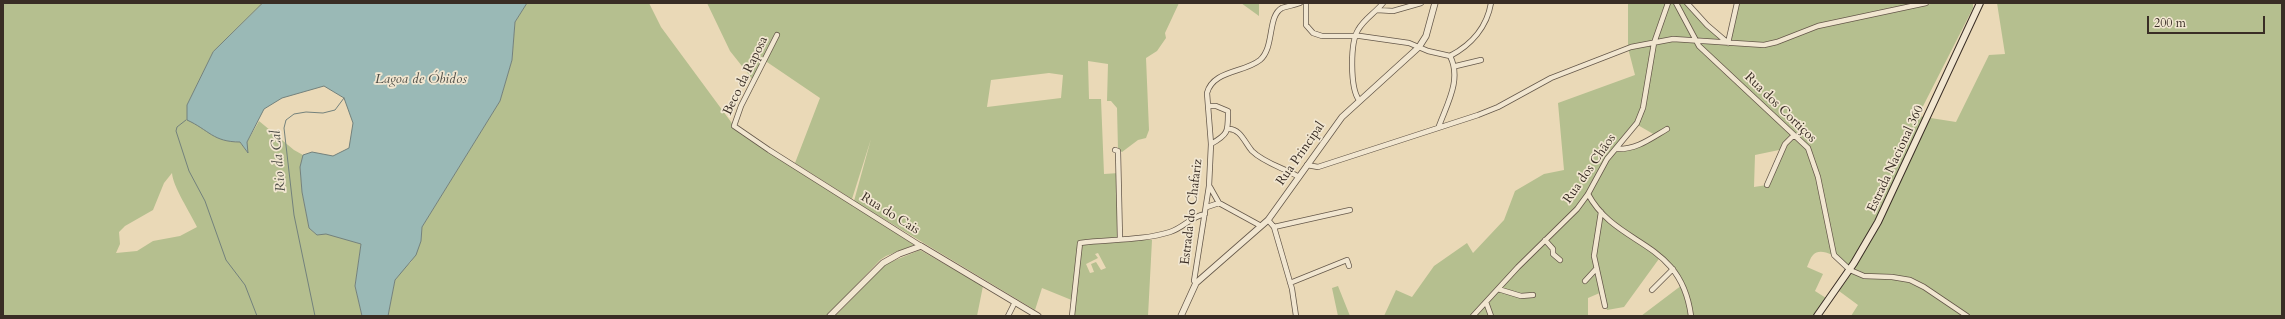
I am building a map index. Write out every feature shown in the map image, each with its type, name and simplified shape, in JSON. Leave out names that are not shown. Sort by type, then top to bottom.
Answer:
[{"type":"main road","name":"Estrada Nacional 360","points":[[1817,316],[1850,270],[1878,222],[1980,3]]},
{"type":"street","name":"Estrada do Chafariz","points":[[1196,283],[1194,281],[1209,186],[1211,144],[1207,93],[1209,87],[1221,77],[1261,59],[1271,38],[1274,16],[1282,8],[1300,3]]},
{"type":"street","points":[[1306,3],[1306,25],[1313,32],[1322,36],[1355,36],[1409,43],[1450,56],[1466,48],[1483,27],[1490,14],[1491,3]]},
{"type":"street","points":[[1359,100],[1354,89],[1353,44],[1355,36],[1366,18],[1377,10],[1383,3]]},
{"type":"street","points":[[1377,10],[1393,11],[1421,3]]},
{"type":"street","name":"Rua Principal","points":[[1181,316],[1196,283],[1268,220],[1338,121],[1359,100],[1419,47],[1426,36],[1433,3]]},
{"type":"street","name":"Rua dos Chãos","points":[[1473,316],[1545,240],[1577,209],[1588,194],[1607,159],[1637,123],[1643,108],[1654,43],[1668,3]]},
{"type":"street","name":"Rua dos Cortiços","points":[[1676,3],[1695,41],[1808,148],[1818,177],[1834,255],[1850,270]]},
{"type":"street","points":[[1687,3],[1707,25],[1728,43]]},
{"type":"street","points":[[1728,43],[1737,3]]},
{"type":"street","points":[[1307,165],[1311,167],[1318,167],[1498,107],[1551,78],[1628,48],[1673,39],[1771,44],[1818,26],[1926,3]]},
{"type":"street","name":"Beco da Raposa","points":[[734,126],[740,106],[778,36]]},
{"type":"street","points":[[1439,126],[1456,80],[1456,66],[1450,56]]},
{"type":"street","points":[[1456,66],[1482,60]]},
{"type":"street","points":[[1209,106],[1216,106],[1228,111],[1228,129],[1224,136],[1211,144]]},
{"type":"street","name":"Rua do Cais","points":[[734,126],[769,150],[922,246],[1038,316]]},
{"type":"street","points":[[1228,129],[1232,129],[1237,132],[1253,152],[1299,177]]},
{"type":"street","points":[[1616,149],[1628,149],[1644,143],[1667,129]]},
{"type":"street","points":[[1767,185],[1785,144],[1794,135]]},
{"type":"street","points":[[1115,150],[1118,151],[1120,239]]},
{"type":"street","points":[[1209,186],[1219,203],[1261,226]]},
{"type":"street","points":[[1588,194],[1610,222],[1653,250],[1673,269],[1687,298],[1691,316]]},
{"type":"street","points":[[1207,206],[1219,203]]},
{"type":"street","points":[[1274,227],[1350,210]]},
{"type":"street","points":[[1601,212],[1594,256],[1605,306]]},
{"type":"street","points":[[1072,316],[1080,244],[1170,232],[1184,226],[1197,216],[1205,214]]},
{"type":"street","points":[[1268,220],[1274,227],[1290,283],[1296,316]]},
{"type":"street","points":[[1545,240],[1553,248],[1553,254],[1560,260]]},
{"type":"street","points":[[830,316],[883,263],[899,254],[922,246]]},
{"type":"street","points":[[1290,283],[1347,260],[1350,266]]},
{"type":"street","points":[[1585,281],[1596,269]]},
{"type":"street","points":[[1652,290],[1673,269]]},
{"type":"street","points":[[1850,270],[1864,276],[1892,277],[1910,280],[1924,286],[1967,316]]},
{"type":"street","points":[[1498,289],[1521,296],[1533,295]]},
{"type":"street","points":[[1008,316],[1015,302]]},
{"type":"street","points":[[1486,302],[1491,316]]},
{"type":"green space","points":[[3,3],[263,3],[213,52],[187,105],[203,125],[215,136],[222,139],[240,142],[247,152],[247,142],[259,121],[294,150],[303,155],[300,167],[302,192],[309,228],[317,235],[326,233],[361,244],[355,286],[362,316],[3,316]],"holes":[[[172,173],[173,179],[197,227],[180,236],[153,241],[137,251],[116,253],[120,244],[119,232],[125,226],[153,210],[164,183]]]},
{"type":"green space","points":[[527,3],[649,3],[661,27],[734,126],[914,245],[886,256],[880,260],[827,316],[388,316],[395,280],[402,269],[411,262],[421,241],[422,227],[500,101],[512,60],[515,22]]},
{"type":"green space","points":[[707,3],[1179,3],[1165,33],[1166,38],[1157,51],[1146,58],[1149,130],[1146,138],[1138,140],[1122,152],[1118,150],[1117,108],[1111,101],[1107,101],[1108,64],[1088,61],[1089,99],[1101,99],[1104,174],[1119,173],[1120,239],[1152,240],[1148,316],[1073,316],[1074,301],[1042,288],[1035,310],[854,201],[871,139],[852,199],[795,163],[820,98],[764,60],[753,80],[730,51]],"holes":[[[1049,73],[1063,75],[1061,98],[987,107],[991,80]],[[1098,253],[1106,268],[1101,270],[1096,262],[1091,264],[1094,272],[1090,273],[1086,264],[1098,258],[1095,254]]]},
{"type":"green space","points":[[1241,3],[1259,3],[1259,16]]},
{"type":"green space","points":[[1628,3],[1687,3],[1728,42],[1737,3],[1913,3],[1860,17],[1936,3],[1973,3],[1973,8],[1918,116],[1956,122],[1989,55],[2005,54],[1997,3],[2282,3],[2282,316],[1851,316],[1858,305],[1839,291],[1852,273],[1863,275],[1831,254],[1818,252],[1812,256],[1807,267],[1823,274],[1815,291],[1826,298],[1813,316],[1641,316],[1682,285],[1661,256],[1624,307],[1607,310],[1602,292],[1588,298],[1588,316],[1384,316],[1396,290],[1412,297],[1434,266],[1467,243],[1473,253],[1504,220],[1515,191],[1544,174],[1564,170],[1558,103],[1635,75],[1628,48]],"holes":[[[1636,124],[1655,135],[1629,149],[1616,148]],[[1779,150],[1781,151],[1767,185],[1754,187],[1755,155]]]},
{"type":"green space","points":[[920,250],[983,286],[977,316],[835,316],[886,264]]},
{"type":"green space","points":[[1338,286],[1350,316],[1338,316],[1332,288]]},
{"type":"water","name":"Lagoa de Óbidos","points":[[263,3],[527,3],[515,22],[512,60],[500,101],[422,227],[421,241],[416,255],[395,280],[388,316],[362,316],[355,286],[361,244],[326,234],[317,235],[309,228],[302,192],[300,167],[303,155],[312,152],[333,156],[349,148],[353,123],[344,98],[324,86],[282,98],[264,109],[247,142],[248,153],[240,142],[217,138],[187,120],[187,105],[213,52]]},
{"type":"waterway","name":"Rio da Cal","points":[[315,316],[294,215],[284,128],[286,120],[294,114],[306,112],[323,113],[335,110],[344,98]]},
{"type":"waterway","points":[[186,120],[177,127],[176,131],[189,171],[205,201],[226,260],[245,285],[257,316]]}]
